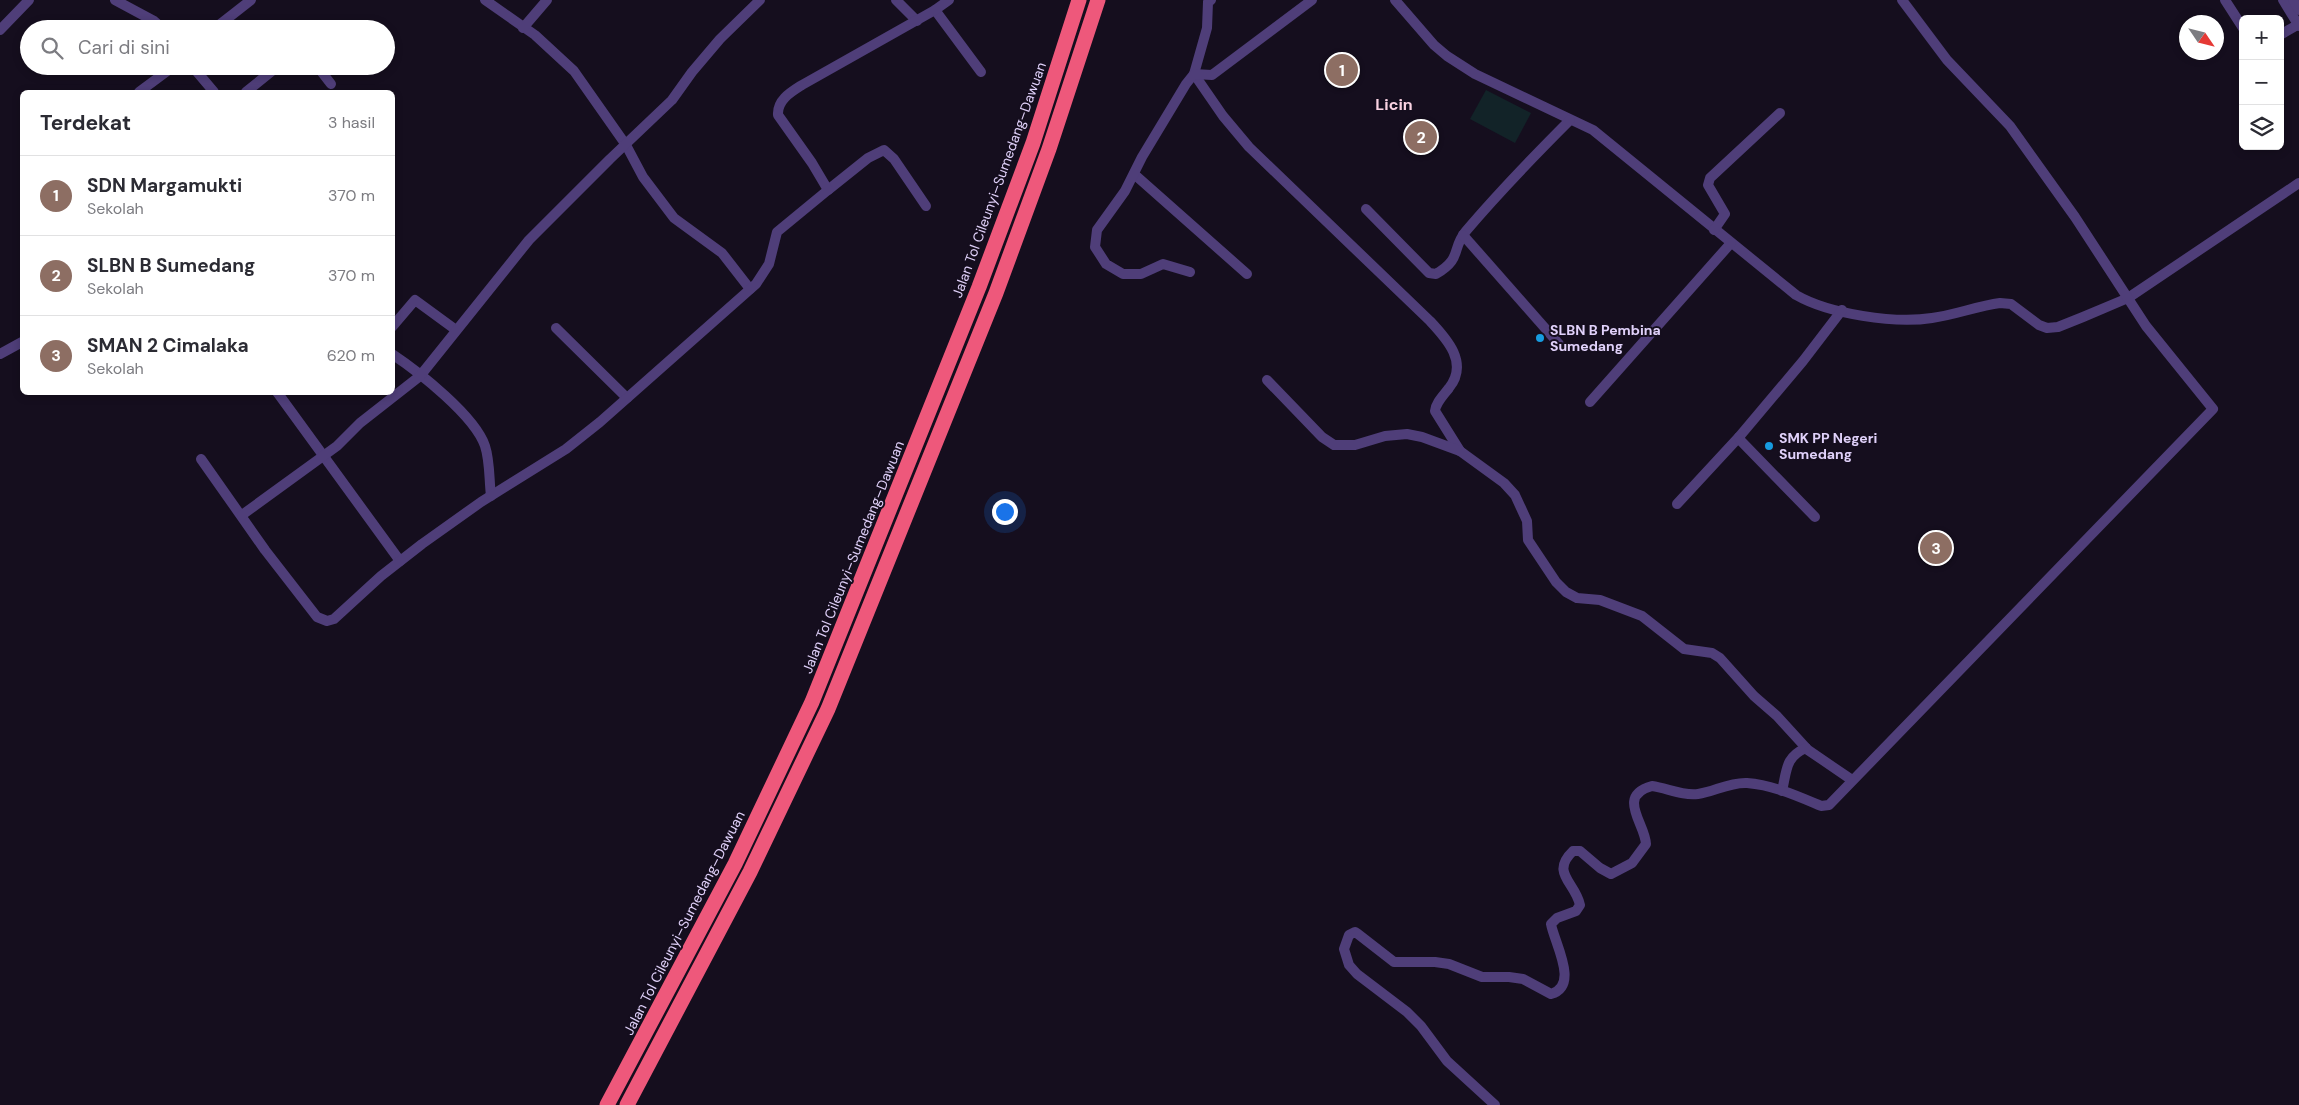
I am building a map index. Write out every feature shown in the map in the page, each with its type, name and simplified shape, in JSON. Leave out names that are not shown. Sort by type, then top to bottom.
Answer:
[{"type":"highway","name":"Jalan Tol Cileunyi–Sumedang–Dawuan","points":[[607,1105],[735,864],[812,702],[979,287],[1033,143],[1080,0]]},
{"type":"highway","points":[[627,1105],[750,872],[828,709],[996,293],[1049,149],[1098,0]]},
{"type":"street","points":[[0,30],[29,0]]},
{"type":"street","points":[[115,0],[152,20]]},
{"type":"street","points":[[225,20],[251,0]]},
{"type":"street","points":[[484,0],[550,47],[574,71],[626,145],[643,177],[674,218],[722,253],[750,289]]},
{"type":"street","points":[[523,28],[547,0]]},
{"type":"street","points":[[242,515],[337,446],[360,423],[420,376],[529,240],[672,100],[692,72],[720,39],[760,0]]},
{"type":"street","points":[[896,0],[917,21]]},
{"type":"street","points":[[828,190],[812,162],[778,115],[782,101],[788,94],[840,62],[917,21],[949,0]]},
{"type":"street","points":[[1194,74],[1212,76],[1312,0]]},
{"type":"street","points":[[1395,0],[1434,45],[1447,56],[1475,74],[1593,130],[1796,295],[1819,306],[1909,320],[1934,318],[2000,303],[2011,304],[2042,327],[2052,328],[2128,298],[2299,183]]},
{"type":"street","points":[[1495,1105],[1447,1061],[1421,1026],[1407,1012],[1353,970],[1344,956],[1344,944],[1349,935],[1355,932],[1394,962],[1449,964],[1482,977],[1509,976],[1523,979],[1546,992],[1555,992],[1563,985],[1565,975],[1551,924],[1557,918],[1576,910],[1580,905],[1563,870],[1564,862],[1574,851],[1580,851],[1600,868],[1612,874],[1632,863],[1646,844],[1644,831],[1633,810],[1633,804],[1646,787],[1652,786],[1685,794],[1696,794],[1732,784],[1746,783],[1769,786],[1826,806],[2213,409],[2152,333],[2075,217],[2010,126],[1947,60],[1902,0]]},
{"type":"street","points":[[2225,0],[2239,22]]},
{"type":"street","points":[[2283,0],[2295,6],[2299,25],[2284,33]]},
{"type":"street","points":[[1190,272],[1163,264],[1142,274],[1123,274],[1111,268],[1095,247],[1097,230],[1126,191],[1142,157],[1194,74],[1207,28],[1209,1]]},
{"type":"street","points":[[935,10],[981,72]]},
{"type":"street","points":[[1194,74],[1223,116],[1250,147],[1430,321],[1452,346],[1458,364],[1457,374],[1452,384],[1436,404],[1435,410],[1460,451]]},
{"type":"street","points":[[142,90],[162,75]]},
{"type":"street","points":[[200,75],[212,90]]},
{"type":"street","points":[[248,90],[267,75]]},
{"type":"street","points":[[324,75],[331,84]]},
{"type":"street","points":[[1714,230],[1725,214],[1708,185],[1710,178],[1780,113]]},
{"type":"street","points":[[1366,209],[1432,274],[1442,270],[1454,259],[1463,234],[1493,199],[1570,120]]},
{"type":"street","points":[[201,459],[265,550],[318,617],[323,621],[334,619],[400,561],[491,496],[566,449],[627,398],[760,280],[769,264],[777,232],[868,158],[884,150],[894,159],[926,206]]},
{"type":"street","points":[[1134,174],[1247,274]]},
{"type":"street","points":[[1463,234],[1559,344]]},
{"type":"street","points":[[1590,402],[1730,243]]},
{"type":"street","points":[[395,324],[415,300],[456,330]]},
{"type":"street","points":[[1677,504],[1739,436],[1803,361],[1842,310]]},
{"type":"street","points":[[556,328],[627,398]]},
{"type":"street","points":[[0,354],[20,343]]},
{"type":"street","points":[[395,356],[459,410],[478,431],[487,454],[491,496]]},
{"type":"street","points":[[1266,380],[1322,437],[1334,445],[1355,445],[1385,436],[1407,434],[1422,437],[1460,451],[1504,483],[1515,495],[1527,522],[1528,540],[1556,582],[1566,592],[1577,598],[1600,600],[1642,616],[1684,649],[1712,653],[1720,658],[1736,677],[1806,748],[1820,760],[1852,780]]},
{"type":"street","points":[[279,395],[322,457],[400,561]]},
{"type":"street","points":[[1739,436],[1741,442],[1815,517]]},
{"type":"street","points":[[1782,791],[1792,756],[1806,748]]},
{"type":"shaded area","points":[[1486,90],[1531,113],[1515,143],[1470,119]]},
{"type":"place","name":"SDN Margamukti","points":[[1342,70]]},
{"type":"place","name":"SLBN B Sumedang","points":[[1421,137]]},
{"type":"place","name":"SLBN B Pembina Sumedang","points":[[1540,338]]},
{"type":"place","name":"SMK PP Negeri Sumedang","points":[[1769,446]]},
{"type":"place","name":"SMAN 2 Cimalaka","points":[[1936,548]]},
{"type":"district","name":"Licin","points":[[1394,104]]}]
